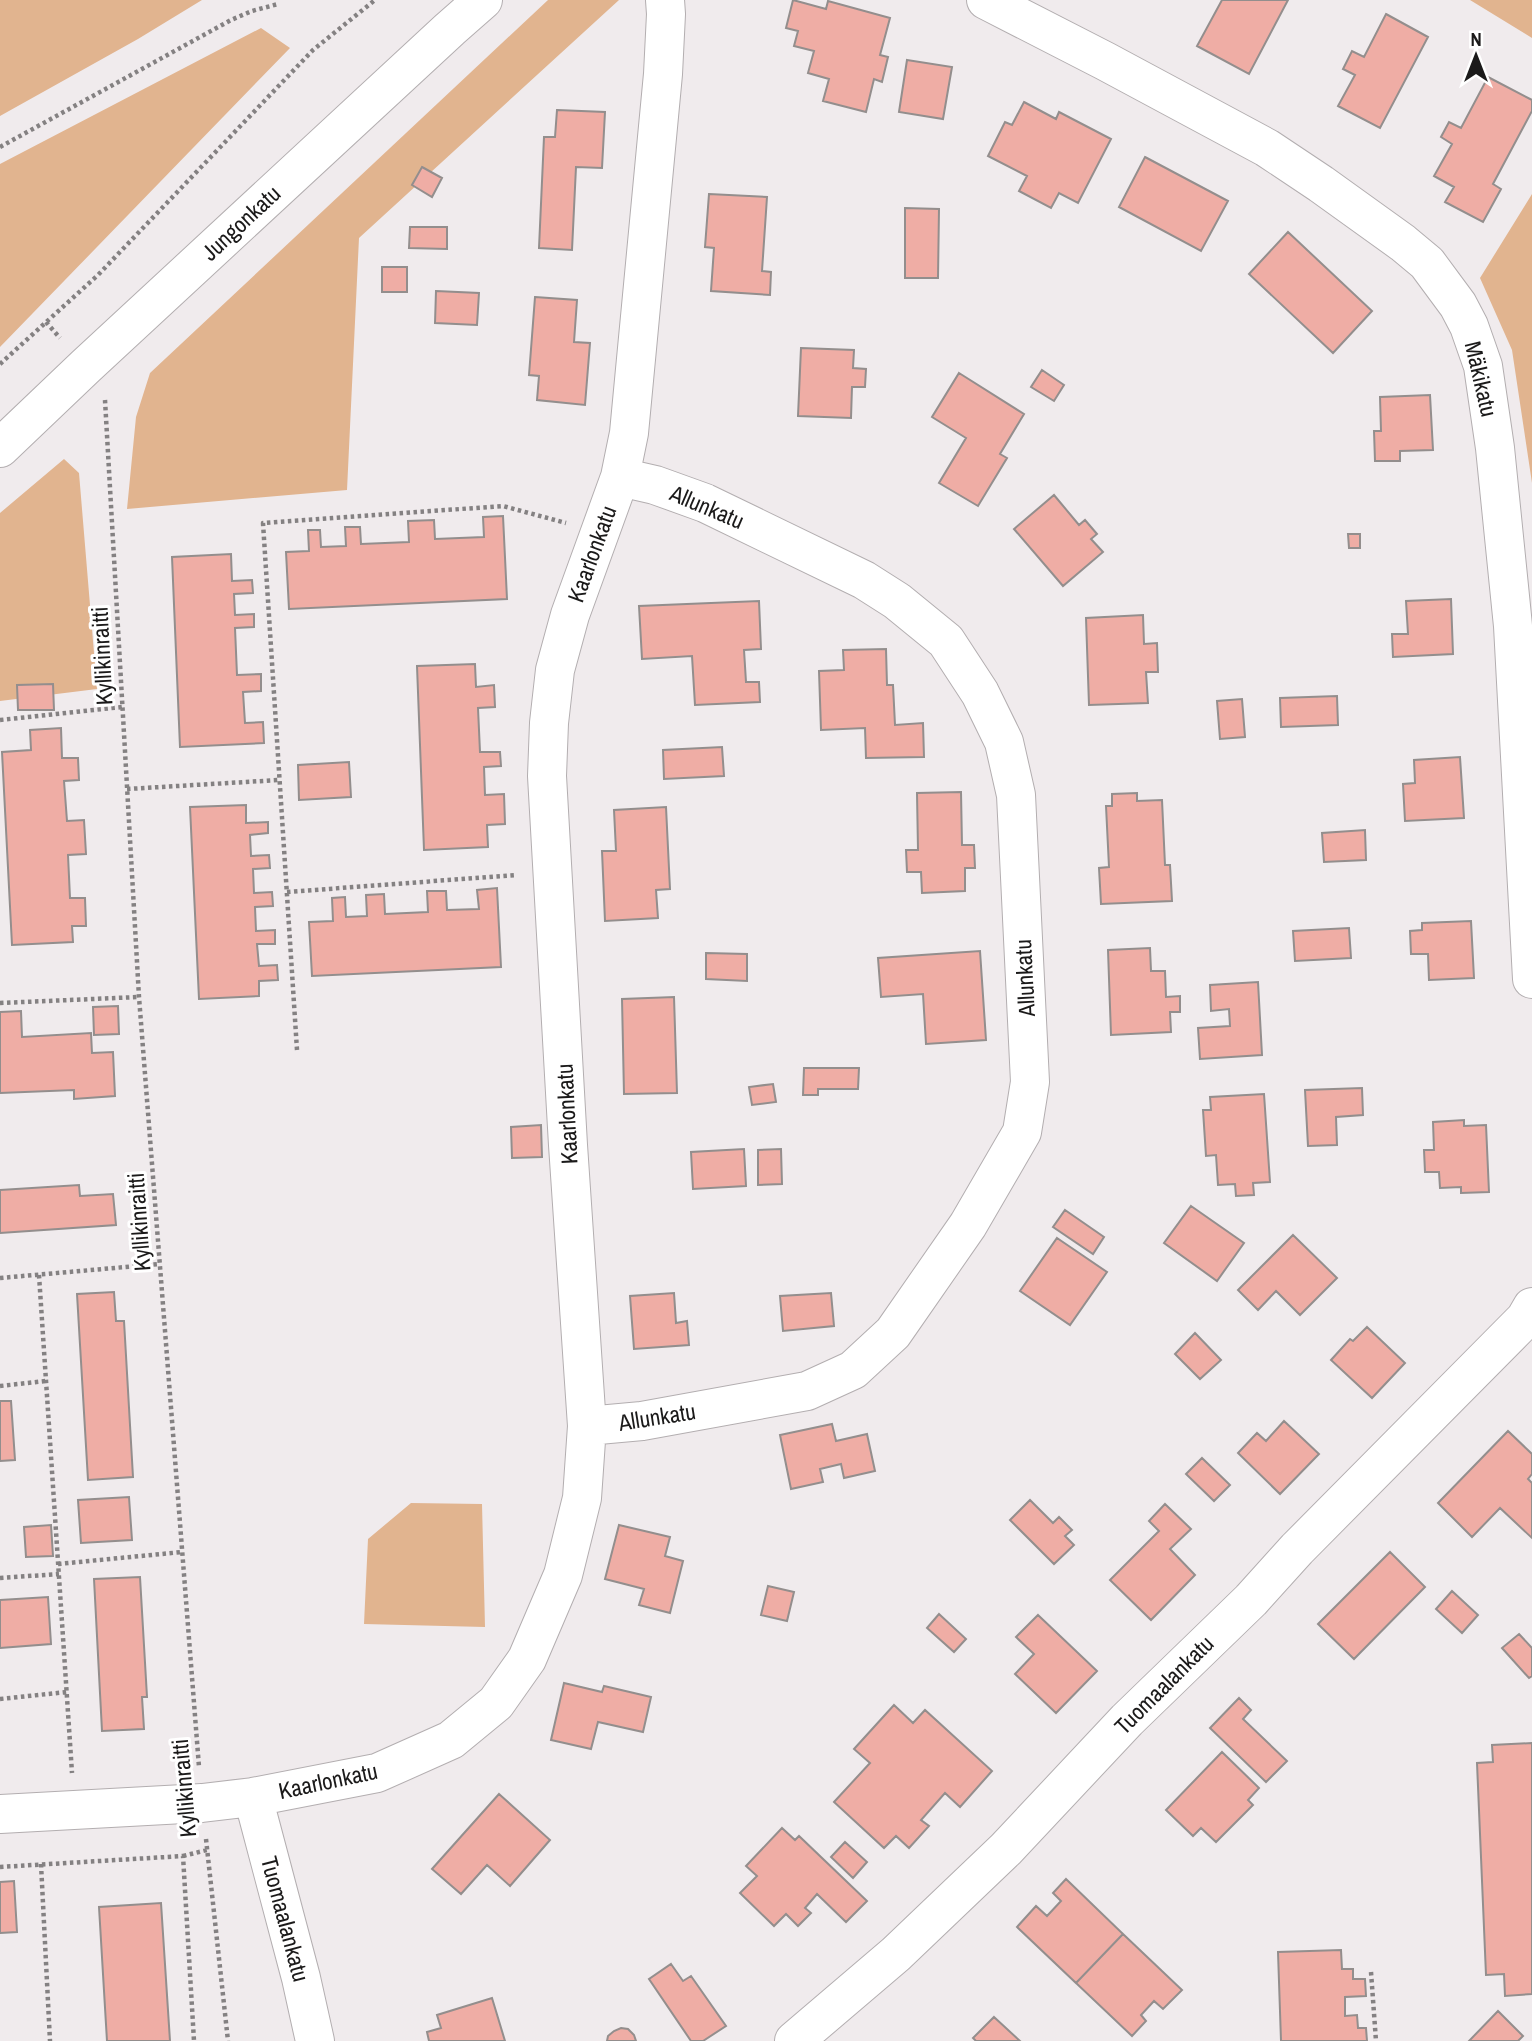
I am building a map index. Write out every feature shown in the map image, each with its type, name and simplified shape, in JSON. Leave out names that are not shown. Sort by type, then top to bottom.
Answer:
[{"type":"street","name":"Jungonkatu","points":[[0,448],[483,0]]},
{"type":"street","name":"Kaarlonkatu","points":[[0,1814],[202,1803],[253,1797],[377,1773],[451,1740],[496,1703],[527,1659],[563,1575],[582,1498],[587,1426],[547,776],[549,723],[555,670],[570,615],[621,477],[630,419],[663,74],[665,0]]},
{"type":"street","name":"Mäkikatu","points":[[986,0],[1267,148],[1403,243],[1427,263],[1458,305],[1483,366],[1495,448],[1513,626],[1532,979]]},
{"type":"street","name":"Allunkatu","points":[[587,1426],[642,1421],[807,1391],[853,1370],[893,1333],[968,1225],[1022,1132],[1030,1082],[1016,795],[1004,742],[980,693],[953,651],[946,641],[897,600],[864,580],[705,503],[655,485],[621,477]]},
{"type":"street","name":"Tuomaalankatu","points":[[793,2041],[896,1954],[1006,1849],[1127,1720],[1251,1600],[1297,1549],[1530,1317]]},
{"type":"street","name":"Tuomaalankatu","points":[[253,1797],[315,2041]]},
{"type":"path","points":[[0,364],[98,275],[313,50],[375,0]]},
{"type":"path","points":[[0,147],[230,20],[278,4]]},
{"type":"path","points":[[47,322],[65,344]]},
{"type":"path","name":"Kyllikinraitti","points":[[105,400],[139,997],[202,1803],[228,2041]]},
{"type":"path","points":[[297,1050],[263,523],[503,506],[600,532]]},
{"type":"path","points":[[0,720],[122,707]]},
{"type":"path","points":[[127,789],[279,780]]},
{"type":"path","points":[[287,892],[553,872]]},
{"type":"path","points":[[0,1003],[139,997]]},
{"type":"path","points":[[0,1278],[160,1264]]},
{"type":"path","points":[[39,1275],[75,1810]]},
{"type":"path","points":[[0,1385],[46,1381]]},
{"type":"path","points":[[58,1564],[182,1552]]},
{"type":"path","points":[[0,1578],[59,1574]]},
{"type":"path","points":[[0,1699],[67,1692]]},
{"type":"path","points":[[0,1867],[183,1856],[207,1850]]},
{"type":"path","points":[[183,1856],[194,2041]]},
{"type":"path","points":[[41,1864],[50,2041]]},
{"type":"path","points":[[1371,1972],[1376,2041]]},
{"type":"shaded area","points":[[0,0],[202,0],[0,116]]},
{"type":"shaded area","points":[[548,0],[619,0],[359,238],[347,490],[127,509],[136,417],[150,373]]},
{"type":"shaded area","points":[[1470,0],[1532,0],[1532,38]]},
{"type":"shaded area","points":[[261,28],[290,48],[0,347],[0,164]]},
{"type":"shaded area","points":[[1532,194],[1532,483],[1512,350],[1480,278]]},
{"type":"shaded area","points":[[64,459],[79,473],[97,689],[0,701],[0,513]]},
{"type":"shaded area","points":[[411,1503],[482,1504],[485,1627],[364,1624],[368,1539]]},
{"type":"building","points":[[793,0],[826,9],[828,1],[890,18],[880,55],[888,57],[882,82],[874,79],[866,112],[823,101],[829,79],[808,73],[814,51],[794,46],[798,31],[786,28]]},
{"type":"building","points":[[1222,0],[1288,0],[1249,74],[1197,46]]},
{"type":"building","points":[[1386,14],[1428,37],[1380,128],[1338,106],[1355,75],[1343,69],[1352,51],[1364,57]]},
{"type":"building","points":[[907,60],[952,67],[943,119],[899,112]]},
{"type":"building","points":[[1488,77],[1532,100],[1532,111],[1493,184],[1501,189],[1483,222],[1445,202],[1454,187],[1434,176],[1452,144],[1441,137],[1449,122],[1461,128]]},
{"type":"building","points":[[1024,102],[1056,119],[1059,112],[1111,139],[1078,203],[1059,193],[1051,208],[1019,191],[1027,176],[988,156],[1005,122],[1012,125]]},
{"type":"building","points":[[557,110],[605,112],[602,168],[576,167],[572,250],[539,248],[544,137],[555,137]]},
{"type":"building","points":[[1145,157],[1228,201],[1201,251],[1119,207]]},
{"type":"building","points":[[422,167],[442,178],[432,197],[412,185]]},
{"type":"building","points":[[709,194],[767,197],[762,271],[771,272],[770,295],[711,291],[714,248],[705,247]]},
{"type":"building","points":[[905,208],[939,209],[938,278],[905,278]]},
{"type":"building","points":[[410,227],[447,227],[447,249],[409,248]]},
{"type":"building","points":[[1288,232],[1372,311],[1333,353],[1249,274]]},
{"type":"building","points":[[382,267],[407,267],[407,292],[382,292]]},
{"type":"building","points":[[436,291],[479,293],[477,325],[435,323]]},
{"type":"building","points":[[535,297],[577,300],[574,342],[590,343],[585,405],[537,400],[539,376],[529,375]]},
{"type":"building","points":[[801,348],[854,350],[853,368],[866,369],[865,387],[852,387],[851,418],[798,416]]},
{"type":"building","points":[[1042,370],[1064,385],[1054,401],[1031,387]]},
{"type":"building","points":[[959,373],[1024,414],[1000,454],[1007,458],[978,506],[939,483],[966,438],[932,417]]},
{"type":"building","points":[[1430,395],[1433,450],[1400,451],[1400,461],[1375,461],[1374,431],[1381,431],[1380,397]]},
{"type":"building","points":[[1054,495],[1079,525],[1085,520],[1097,534],[1091,539],[1103,552],[1063,586],[1014,529]]},
{"type":"building","points":[[503,516],[507,599],[289,609],[286,552],[309,551],[308,530],[320,530],[321,547],[346,546],[345,527],[360,527],[361,544],[409,542],[408,521],[434,520],[435,539],[484,537],[483,517]]},
{"type":"building","points":[[1348,534],[1360,534],[1360,548],[1349,548]]},
{"type":"building","points":[[231,554],[232,581],[252,580],[253,593],[234,594],[235,615],[254,614],[254,627],[235,628],[237,675],[261,674],[261,691],[243,692],[245,723],[263,722],[264,743],[180,747],[172,557]]},
{"type":"building","points":[[1451,599],[1453,654],[1393,657],[1392,634],[1408,634],[1406,601]]},
{"type":"building","points":[[759,601],[761,649],[744,650],[746,682],[759,682],[760,702],[695,705],[692,656],[642,659],[639,606]]},
{"type":"building","points":[[1143,615],[1144,644],[1157,643],[1158,672],[1146,672],[1148,703],[1089,705],[1086,618]]},
{"type":"building","points":[[886,649],[887,685],[893,685],[895,725],[923,723],[924,757],[866,758],[865,728],[821,730],[819,671],[844,670],[843,650]]},
{"type":"building","points":[[475,664],[476,687],[494,685],[495,707],[478,708],[480,752],[500,752],[501,766],[484,767],[485,795],[504,794],[505,824],[487,825],[488,847],[424,850],[417,666]]},
{"type":"building","points":[[53,684],[54,710],[18,710],[17,685]]},
{"type":"building","points":[[1337,696],[1338,725],[1281,727],[1280,698]]},
{"type":"building","points":[[1242,699],[1245,737],[1220,739],[1217,701]]},
{"type":"building","points":[[61,728],[62,758],[78,758],[79,780],[64,781],[67,821],[84,820],[86,854],[68,855],[70,898],[85,898],[86,926],[72,926],[73,942],[12,945],[2,752],[31,750],[30,730]]},
{"type":"building","points":[[722,747],[724,776],[664,779],[663,750]]},
{"type":"building","points":[[1460,757],[1464,818],[1405,821],[1403,784],[1415,783],[1414,760]]},
{"type":"building","points":[[349,762],[351,797],[299,800],[298,765]]},
{"type":"building","points":[[961,792],[962,845],[974,845],[975,868],[965,868],[965,891],[922,893],[921,872],[907,872],[906,850],[918,850],[917,793]]},
{"type":"building","points":[[1137,793],[1137,801],[1162,800],[1165,865],[1170,865],[1172,901],[1101,904],[1099,868],[1109,867],[1106,806],[1112,806],[1112,794]]},
{"type":"building","points":[[246,805],[246,823],[268,822],[268,833],[250,835],[251,856],[269,855],[270,868],[253,869],[254,893],[272,892],[273,906],[255,907],[256,931],[275,930],[275,944],[257,944],[259,966],[277,965],[278,980],[259,981],[259,996],[199,999],[190,807]]},
{"type":"building","points":[[666,807],[670,889],[656,890],[658,918],[605,921],[602,851],[616,851],[614,810]]},
{"type":"building","points":[[1365,830],[1366,860],[1324,862],[1322,833]]},
{"type":"building","points":[[497,888],[501,967],[312,976],[309,922],[333,921],[332,898],[345,897],[346,917],[367,916],[366,895],[384,894],[385,914],[428,912],[427,891],[446,891],[447,910],[479,909],[477,890]]},
{"type":"building","points":[[1471,921],[1474,978],[1429,980],[1428,954],[1411,954],[1410,931],[1422,930],[1422,923]]},
{"type":"building","points":[[1349,928],[1351,958],[1295,961],[1293,931]]},
{"type":"building","points":[[1150,948],[1151,971],[1165,971],[1166,997],[1180,996],[1180,1012],[1170,1012],[1171,1032],[1111,1035],[1108,950]]},
{"type":"building","points":[[980,951],[986,1040],[926,1044],[923,994],[881,997],[878,958]]},
{"type":"building","points":[[706,953],[747,954],[747,981],[706,979]]},
{"type":"building","points":[[1258,982],[1262,1055],[1200,1059],[1198,1028],[1230,1026],[1229,1009],[1211,1011],[1210,985]]},
{"type":"building","points":[[674,997],[677,1093],[624,1094],[622,999]]},
{"type":"building","points":[[118,1006],[119,1034],[94,1035],[93,1007]]},
{"type":"building","points":[[21,1011],[22,1037],[91,1033],[92,1053],[113,1052],[115,1096],[74,1099],[74,1090],[0,1093],[0,1012]]},
{"type":"building","points":[[804,1068],[859,1068],[858,1089],[818,1089],[818,1095],[803,1095]]},
{"type":"building","points":[[773,1084],[776,1102],[752,1105],[749,1087]]},
{"type":"building","points":[[1362,1088],[1363,1115],[1336,1117],[1337,1145],[1308,1146],[1305,1090]]},
{"type":"building","points":[[1264,1094],[1270,1182],[1253,1183],[1254,1195],[1236,1196],[1235,1184],[1218,1185],[1216,1155],[1206,1156],[1203,1110],[1211,1110],[1210,1097]]},
{"type":"building","points":[[1464,1120],[1464,1126],[1486,1125],[1489,1192],[1461,1193],[1461,1187],[1440,1188],[1439,1172],[1425,1172],[1424,1150],[1434,1150],[1433,1122]]},
{"type":"building","points":[[541,1125],[542,1157],[512,1158],[511,1127]]},
{"type":"building","points":[[744,1149],[746,1186],[693,1189],[691,1152]]},
{"type":"building","points":[[781,1149],[782,1184],[758,1185],[758,1150]]},
{"type":"building","points":[[79,1185],[80,1196],[113,1194],[116,1225],[0,1233],[0,1190]]},
{"type":"building","points":[[1191,1206],[1244,1243],[1217,1281],[1164,1243]]},
{"type":"building","points":[[1065,1210],[1104,1237],[1093,1254],[1053,1227]]},
{"type":"building","points":[[1293,1235],[1337,1278],[1300,1315],[1276,1291],[1258,1310],[1238,1290]]},
{"type":"building","points":[[1057,1238],[1107,1272],[1070,1325],[1020,1291]]},
{"type":"building","points":[[114,1292],[116,1321],[124,1321],[133,1477],[88,1480],[77,1294]]},
{"type":"building","points":[[674,1293],[676,1323],[687,1321],[689,1345],[634,1349],[630,1296]]},
{"type":"building","points":[[831,1293],[834,1326],[783,1331],[780,1296]]},
{"type":"building","points":[[1367,1327],[1405,1363],[1372,1398],[1331,1360],[1350,1339],[1353,1341]]},
{"type":"building","points":[[1195,1333],[1221,1360],[1200,1379],[1175,1354]]},
{"type":"building","points":[[0,1401],[11,1401],[15,1460],[0,1461]]},
{"type":"building","points":[[1284,1421],[1319,1454],[1280,1494],[1238,1453],[1257,1433],[1266,1441]]},
{"type":"building","points":[[832,1424],[836,1441],[867,1434],[875,1471],[844,1478],[841,1464],[820,1469],[823,1482],[791,1489],[780,1435]]},
{"type":"building","points":[[1508,1431],[1532,1454],[1532,1474],[1528,1479],[1532,1483],[1532,1538],[1500,1508],[1472,1537],[1438,1503]]},
{"type":"building","points":[[1202,1458],[1230,1485],[1214,1501],[1186,1474]]},
{"type":"building","points":[[129,1497],[132,1540],[81,1543],[78,1500]]},
{"type":"building","points":[[1030,1500],[1053,1523],[1059,1517],[1072,1530],[1065,1536],[1074,1545],[1054,1564],[1010,1520]]},
{"type":"building","points":[[1165,1504],[1191,1529],[1170,1549],[1195,1575],[1151,1620],[1110,1580],[1159,1531],[1149,1521]]},
{"type":"building","points":[[51,1525],[53,1556],[26,1557],[24,1527]]},
{"type":"building","points":[[619,1525],[670,1537],[665,1556],[683,1561],[670,1613],[639,1605],[644,1589],[605,1579]]},
{"type":"building","points":[[1390,1552],[1425,1587],[1354,1659],[1318,1624]]},
{"type":"building","points":[[140,1577],[147,1697],[142,1697],[144,1729],[102,1731],[94,1579]]},
{"type":"building","points":[[768,1586],[794,1592],[787,1621],[761,1615]]},
{"type":"building","points":[[1452,1591],[1478,1615],[1462,1633],[1436,1609]]},
{"type":"building","points":[[48,1597],[51,1644],[0,1648],[0,1600]]},
{"type":"building","points":[[939,1614],[966,1639],[954,1652],[927,1628]]},
{"type":"building","points":[[1038,1615],[1097,1671],[1056,1713],[1015,1674],[1034,1654],[1016,1637]]},
{"type":"building","points":[[1519,1634],[1532,1648],[1532,1676],[1529,1678],[1502,1648]]},
{"type":"building","points":[[564,1683],[602,1692],[604,1686],[651,1697],[643,1732],[598,1722],[591,1749],[551,1740]]},
{"type":"building","points":[[1239,1698],[1251,1710],[1243,1719],[1287,1761],[1266,1782],[1210,1728]]},
{"type":"building","points":[[894,1705],[913,1723],[925,1710],[992,1771],[960,1807],[945,1793],[921,1820],[929,1826],[909,1848],[896,1836],[884,1848],[834,1802],[870,1763],[854,1749]]},
{"type":"building","points":[[1532,1743],[1532,1994],[1505,1996],[1504,1974],[1486,1975],[1477,1763],[1493,1762],[1492,1745]]},
{"type":"building","points":[[1222,1752],[1259,1788],[1248,1800],[1253,1805],[1216,1842],[1201,1828],[1193,1836],[1166,1810]]},
{"type":"building","points":[[499,1794],[550,1840],[510,1886],[487,1865],[461,1894],[432,1869]]},
{"type":"building","points":[[782,1828],[795,1840],[799,1836],[867,1901],[846,1922],[817,1894],[805,1908],[811,1913],[798,1926],[786,1914],[774,1926],[740,1893],[757,1876],[746,1866]]},
{"type":"building","points":[[845,1842],[867,1862],[853,1878],[831,1857]]},
{"type":"building","points":[[1066,1879],[1123,1934],[1076,1983],[1017,1927],[1036,1906],[1047,1916],[1061,1901],[1053,1893]]},
{"type":"building","points":[[14,1881],[17,1932],[0,1933],[0,1882]]},
{"type":"building","points":[[161,1903],[170,2041],[107,2041],[99,1907]]},
{"type":"building","points":[[1123,1934],[1182,1990],[1163,2009],[1154,2001],[1141,2015],[1146,2021],[1132,2036],[1076,1983]]},
{"type":"building","points":[[1341,1950],[1342,1969],[1353,1969],[1353,1979],[1365,1979],[1366,1996],[1345,1997],[1345,2016],[1357,2015],[1358,2028],[1366,2028],[1367,2041],[1281,2041],[1278,1952]]},
{"type":"building","points":[[671,1964],[683,1981],[691,1976],[726,2026],[703,2041],[691,2041],[649,1979]]},
{"type":"building","points":[[492,1998],[505,2041],[429,2041],[427,2032],[441,2028],[437,2015]]},
{"type":"building","points":[[1498,2011],[1523,2036],[1518,2041],[1469,2041]]},
{"type":"building","points":[[994,2017],[1020,2041],[976,2041],[973,2038]]},
{"type":"building","points":[[621,2028],[628,2029],[636,2041],[607,2041],[608,2036]]}]
